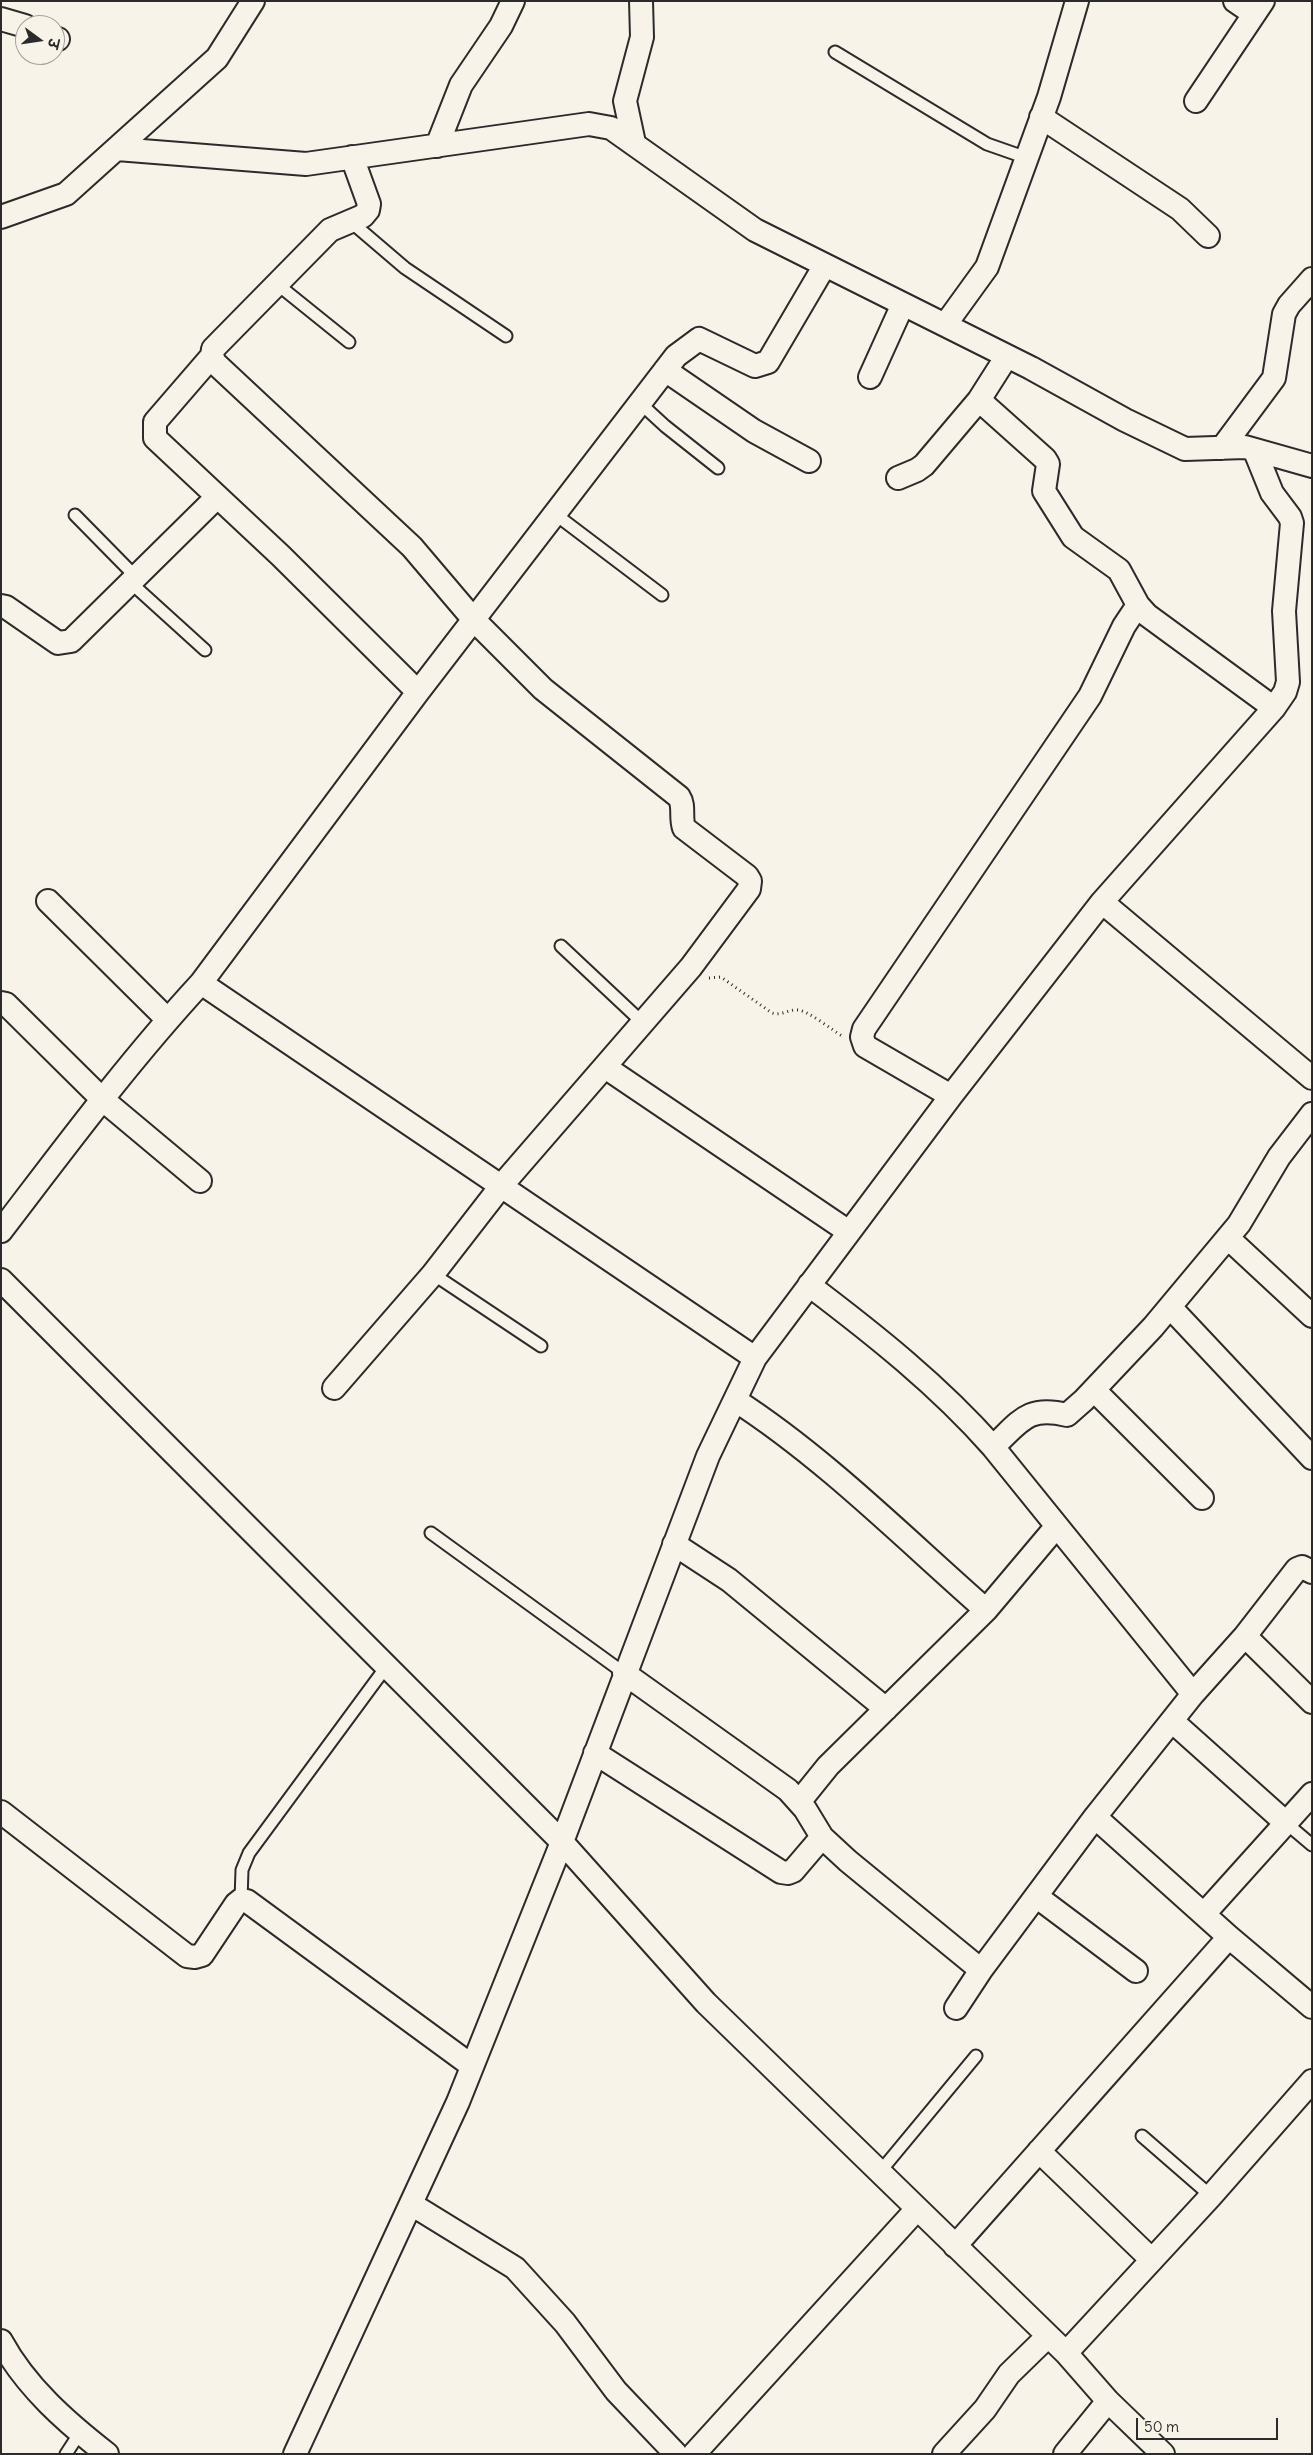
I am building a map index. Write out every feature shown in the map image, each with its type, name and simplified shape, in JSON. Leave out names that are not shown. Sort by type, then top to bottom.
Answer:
[{"type":"street","points":[[1,217],[66,194],[216,58],[253,1]]},
{"type":"street","points":[[437,146],[461,85],[502,26],[513,1]]},
{"type":"street","points":[[634,143],[625,101],[642,37],[641,1]]},
{"type":"street","points":[[945,324],[987,267],[1041,117],[1077,1]]},
{"type":"street","points":[[1196,101],[1259,8],[1235,1]]},
{"type":"street","points":[[1,19],[15,23]]},
{"type":"street","points":[[1041,117],[1180,209],[1208,236]]},
{"type":"street","points":[[117,149],[306,164],[589,124],[612,128],[756,230],[945,324],[1125,420],[1186,449],[1245,448],[1312,466]]},
{"type":"street","points":[[334,1388],[433,1274],[502,1185],[680,980],[749,889],[750,881],[747,876],[684,828],[682,802],[679,797],[564,707],[474,620],[412,547],[215,363],[212,356],[213,349],[330,230],[363,216],[368,210],[370,204],[352,157]]},
{"type":"street","points":[[1,1231],[102,1099],[167,1019],[201,983],[418,692],[676,356],[699,339],[755,366],[768,362],[825,264]]},
{"type":"street","points":[[1222,448],[1274,378],[1284,314],[1289,305],[1312,279]]},
{"type":"street","points":[[870,377],[903,304]]},
{"type":"street","points":[[212,356],[155,422],[155,438],[281,556],[418,692]]},
{"type":"street","points":[[898,478],[924,465],[979,400],[1007,356]]},
{"type":"street","points":[[665,370],[754,431],[809,461]]},
{"type":"street","points":[[979,400],[1045,459],[1048,464],[1044,491],[1073,537],[1115,564],[1138,605],[1147,615],[1274,708]]},
{"type":"street","points":[[295,2454],[458,2102],[562,1842],[624,1673],[708,1456],[755,1358],[951,1096],[1102,902],[1274,708],[1285,692],[1288,682],[1284,611],[1292,523],[1290,516],[1272,493],[1255,451]]},
{"type":"street","points":[[1,606],[6,607],[58,643],[64,644],[71,641],[217,497]]},
{"type":"street","points":[[951,1096],[865,1046],[862,1037],[864,1029],[1090,696],[1124,626],[1138,605]]},
{"type":"street","points":[[48,901],[167,1019]]},
{"type":"street","points":[[1102,902],[1312,1078]]},
{"type":"street","points":[[201,983],[755,1358]]},
{"type":"street","points":[[1,1003],[6,1004],[102,1099],[200,1181]]},
{"type":"street","points":[[605,1067],[849,1232]]},
{"type":"street","points":[[993,1447],[1028,1414],[1050,1411],[1067,1415],[1094,1390],[1170,1307],[1228,1238],[1239,1224],[1279,1157],[1312,1114]]},
{"type":"street","points":[[1228,1238],[1312,1316]]},
{"type":"street","points":[[1,1280],[562,1842],[706,2003],[1066,2353],[1108,2401],[1163,2454]]},
{"type":"street","points":[[810,1285],[917,1370],[960,1409],[1193,1694]]},
{"type":"street","points":[[1170,1307],[1312,1458]]},
{"type":"street","points":[[1094,1390],[1202,1498]]},
{"type":"street","points":[[735,1400],[771,1423],[805,1450],[986,1610]]},
{"type":"street","points":[[798,1802],[828,1766],[986,1610],[1056,1527]]},
{"type":"street","points":[[674,1544],[729,1580],[886,1709]]},
{"type":"street","points":[[956,2008],[1095,1817],[1193,1694],[1245,1636],[1297,1569],[1302,1567],[1312,1572]]},
{"type":"street","points":[[1245,1636],[1312,1702]]},
{"type":"street","points":[[624,1673],[788,1790],[822,1837],[848,1861],[982,1970]]},
{"type":"street","points":[[1172,1721],[1286,1823]]},
{"type":"street","points":[[595,1753],[781,1872],[788,1873],[793,1871],[822,1837]]},
{"type":"street","points":[[1204,1914],[1312,1794]]},
{"type":"street","points":[[1,1812],[187,1956],[195,1957],[202,1955],[236,1904],[241,1900],[247,1901],[472,2066]]},
{"type":"street","points":[[1095,1817],[1312,2007]]},
{"type":"street","points":[[1036,1896],[1136,1971]]},
{"type":"street","points":[[955,2246],[1229,1936]]},
{"type":"street","points":[[1066,2353],[1211,2196],[1312,2081]]},
{"type":"street","points":[[1039,2151],[1152,2260]]},
{"type":"street","points":[[411,2204],[515,2268],[565,2323],[616,2390],[676,2454]]},
{"type":"street","points":[[694,2454],[917,2208]]},
{"type":"street","points":[[944,2454],[985,2409],[1009,2374],[1048,2336]]},
{"type":"street","points":[[1,2341],[14,2365],[44,2399],[107,2454]]},
{"type":"street","points":[[1065,2454],[1108,2401]]},
{"type":"lane","points":[[835,52],[987,144],[1026,158]]},
{"type":"lane","points":[[350,221],[405,268],[506,336]]},
{"type":"lane","points":[[277,284],[349,342]]},
{"type":"lane","points":[[640,402],[665,426],[718,468]]},
{"type":"lane","points":[[75,514],[133,580],[205,650]]},
{"type":"lane","points":[[555,514],[662,595]]},
{"type":"lane","points":[[561,946],[643,1023]]},
{"type":"lane","points":[[433,1274],[541,1346]]},
{"type":"lane","points":[[432,1533],[624,1673]]},
{"type":"lane","points":[[241,1900],[242,1870],[249,1853],[386,1667]]},
{"type":"lane","points":[[1286,1823],[1312,1845]]},
{"type":"lane","points":[[879,2173],[976,2056]]},
{"type":"lane","points":[[1142,2136],[1211,2196]]},
{"type":"lane","points":[[66,2454],[81,2432]]},
{"type":"path","points":[[680,980],[721,977],[772,1013],[782,1014],[792,1010],[801,1010],[847,1039],[862,1037]]}]
